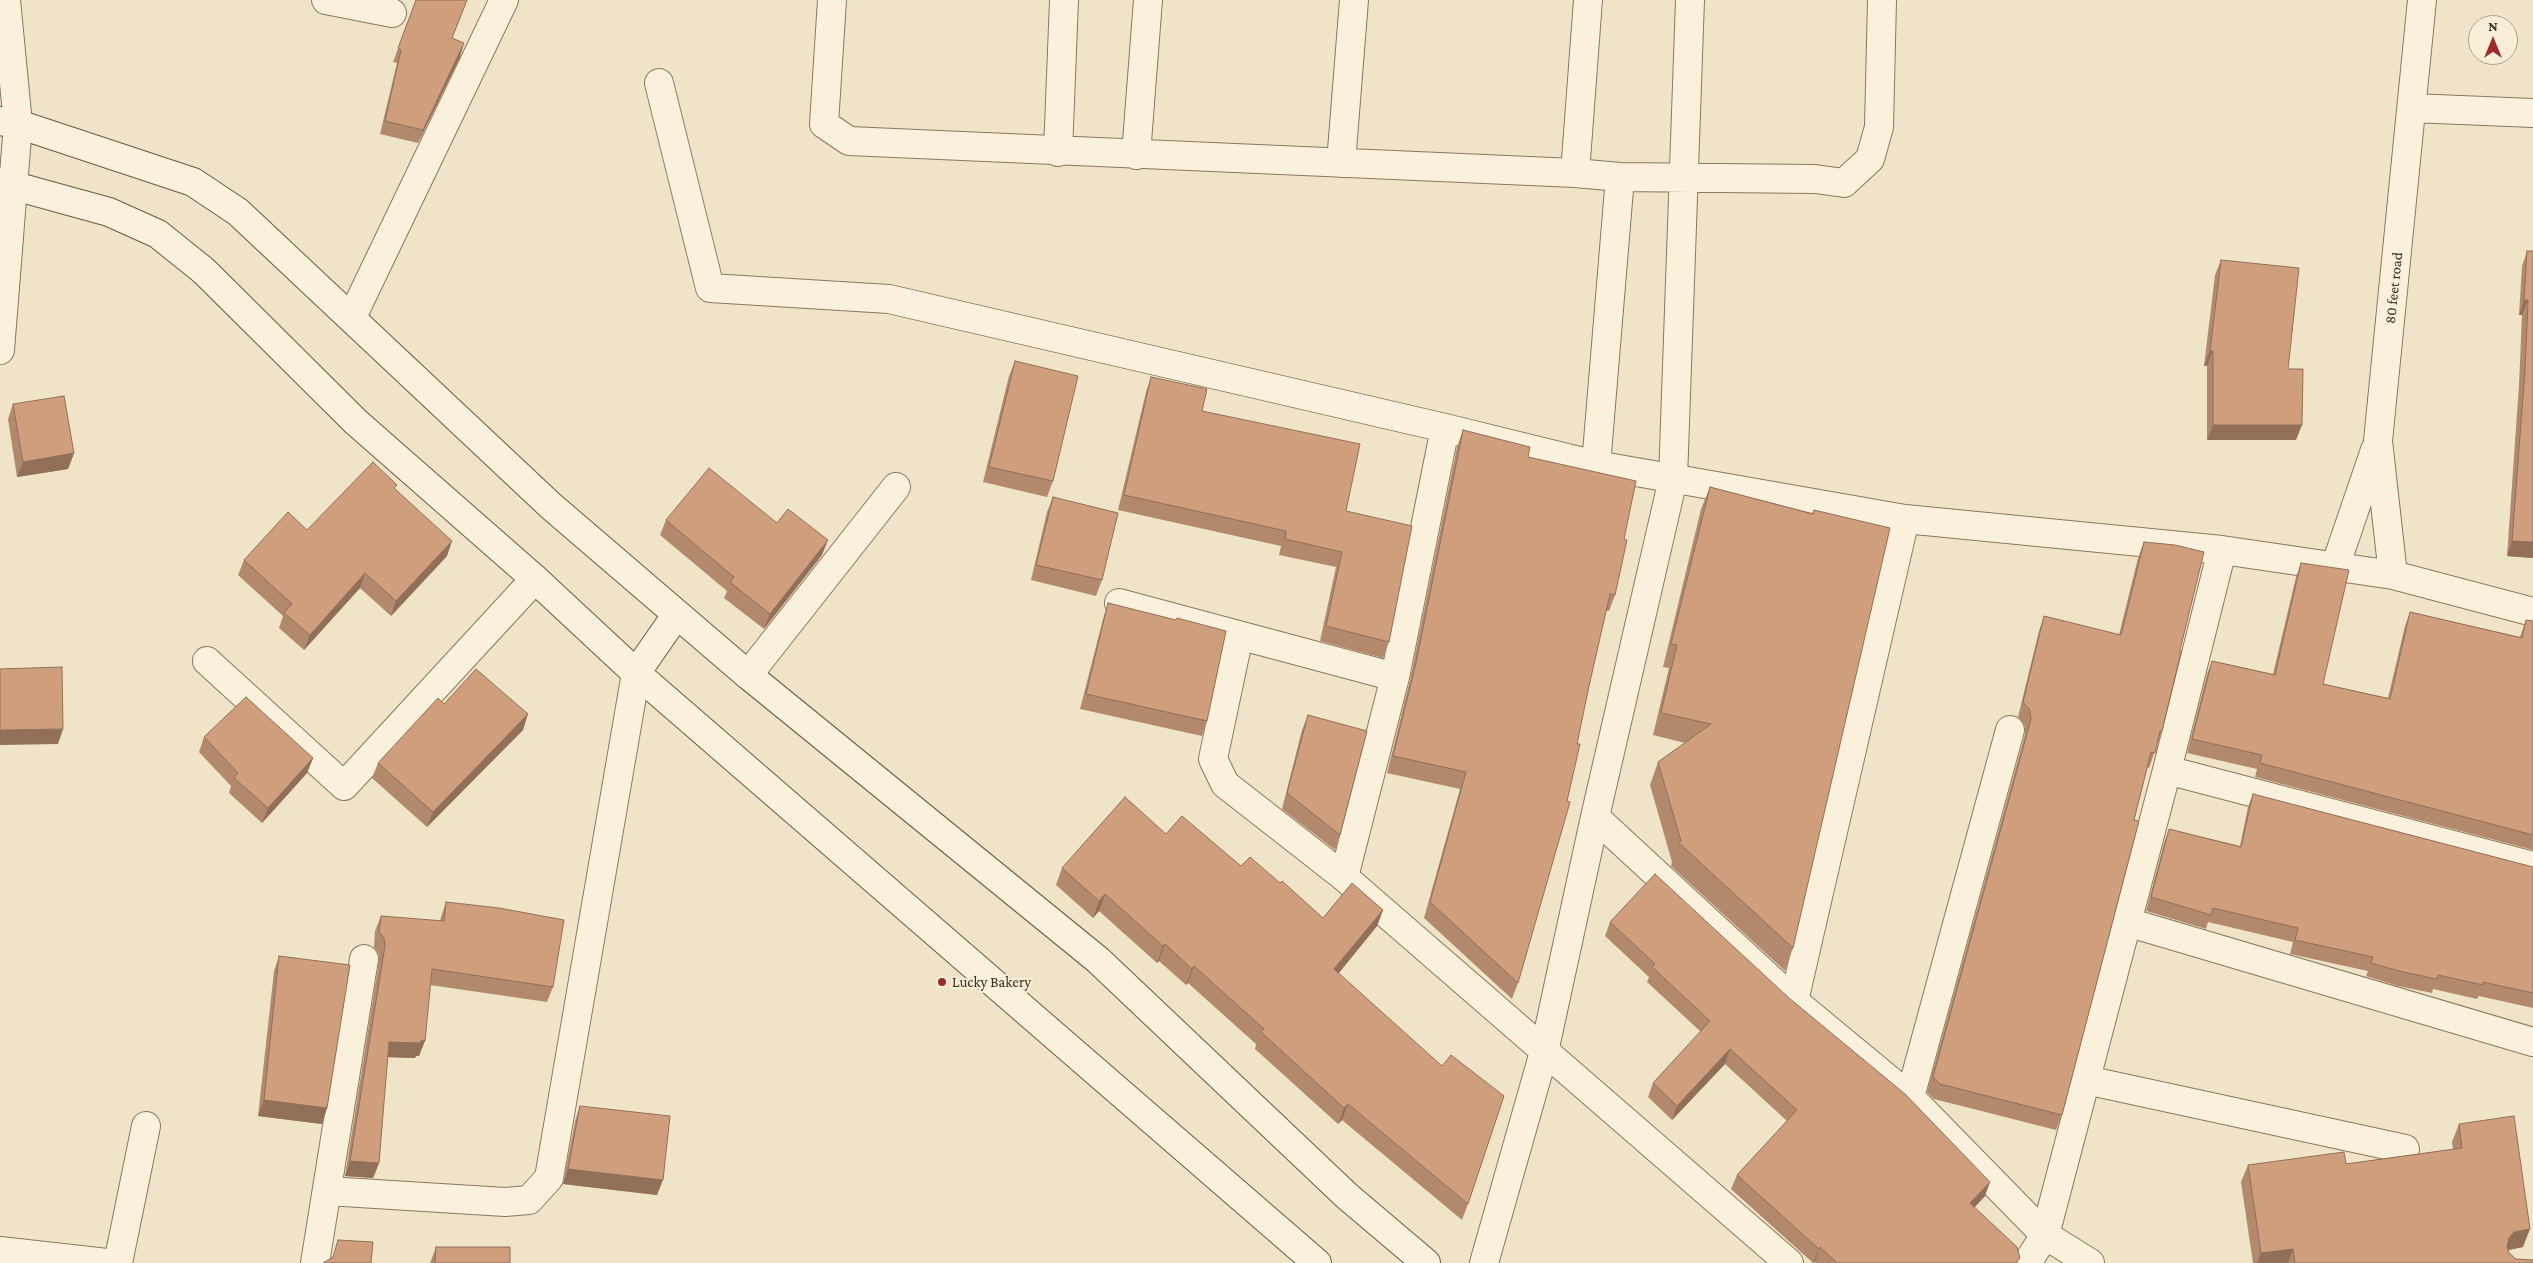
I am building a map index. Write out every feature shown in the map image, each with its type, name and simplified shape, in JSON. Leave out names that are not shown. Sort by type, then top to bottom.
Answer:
[{"type":"street","points":[[0,350],[9,123],[6,0]]},
{"type":"street","points":[[326,0],[392,13]]},
{"type":"street","points":[[352,317],[504,0]]},
{"type":"street","points":[[832,0],[824,124],[849,142],[1575,173],[1620,177],[1815,179],[1844,183],[1870,159],[1879,127],[1882,0]]},
{"type":"street","points":[[1058,152],[1064,0]]},
{"type":"street","points":[[1136,155],[1148,0]]},
{"type":"street","points":[[1341,163],[1354,0]]},
{"type":"street","points":[[1575,173],[1588,0]]},
{"type":"street","points":[[1484,1263],[1544,1052],[1595,817],[1674,479],[1690,0]]},
{"type":"street","name":"80 feet road","points":[[2393,576],[2378,441],[2422,0]]},
{"type":"street","points":[[659,83],[710,288],[889,299],[1446,428],[1596,465],[1905,519],[2222,550],[2393,576],[2533,612]]},
{"type":"street","points":[[2412,108],[2533,113]]},
{"type":"street","points":[[9,123],[193,182],[238,212],[352,317],[551,506],[748,675],[1098,960],[1347,1196],[1426,1263]]},
{"type":"street","points":[[1596,465],[1620,177]]},
{"type":"street","points":[[6,183],[109,212],[158,234],[204,271],[356,422],[535,579],[636,673],[1317,1263]]},
{"type":"street","points":[[1344,877],[1395,677],[1446,428]]},
{"type":"street","points":[[2335,567],[2378,441]]},
{"type":"street","points":[[748,675],[896,486]]},
{"type":"street","points":[[1794,1001],[1905,519]]},
{"type":"street","points":[[2027,1263],[2045,1236],[2128,922],[2222,550]]},
{"type":"street","points":[[207,661],[344,786],[535,579]]},
{"type":"street","points":[[1119,604],[1395,677]]},
{"type":"street","points":[[327,1191],[505,1202],[529,1200],[549,1178],[636,673],[677,614]]},
{"type":"street","points":[[1239,636],[1213,759],[1225,784],[1344,877],[1789,1263]]},
{"type":"street","points":[[1910,1097],[2010,730]]},
{"type":"street","points":[[2167,770],[2533,866]]},
{"type":"street","points":[[1595,817],[1794,1001],[1910,1097],[2045,1236],[2090,1263]]},
{"type":"street","points":[[2128,922],[2533,1042]]},
{"type":"street","points":[[315,1263],[364,958]]},
{"type":"street","points":[[2086,1080],[2405,1149]]},
{"type":"street","points":[[118,1263],[146,1126]]},
{"type":"street","points":[[0,1251],[107,1263]]},
{"type":"building","points":[[416,0],[467,0],[452,38],[464,43],[423,130],[385,121],[401,50],[398,48]]},
{"type":"building","points":[[2527,251],[2533,251],[2533,542],[2512,541],[2525,370],[2528,300],[2524,300]]},
{"type":"building","points":[[2221,260],[2299,268],[2288,369],[2303,369],[2302,425],[2213,425],[2213,351],[2210,351]]},
{"type":"building","points":[[1015,361],[1078,376],[1053,481],[989,467]]},
{"type":"building","points":[[1151,377],[1207,389],[1202,411],[1360,444],[1346,511],[1412,526],[1389,642],[1326,626],[1342,552],[1285,539],[1286,531],[1124,495]]},
{"type":"building","points":[[64,396],[74,453],[23,462],[13,404]]},
{"type":"building","points":[[1463,430],[1530,447],[1528,457],[1636,481],[1624,539],[1627,540],[1615,595],[1610,594],[1577,744],[1580,744],[1567,801],[1570,802],[1518,983],[1430,902],[1466,772],[1393,756],[1416,663]]},
{"type":"building","points":[[373,462],[397,485],[394,488],[452,541],[396,601],[365,573],[310,635],[284,613],[292,604],[244,560],[288,512],[307,530]]},
{"type":"building","points":[[709,468],[777,523],[788,509],[828,540],[770,614],[730,582],[734,577],[666,520]]},
{"type":"building","points":[[1710,487],[1813,514],[1814,510],[1890,528],[1793,948],[1679,843],[1681,841],[1658,762],[1711,724],[1661,713],[1677,645],[1671,644]]},
{"type":"building","points":[[1053,497],[1118,513],[1102,580],[1036,565]]},
{"type":"building","points":[[2144,542],[2175,545],[2204,552],[2162,731],[2160,731],[2155,753],[2151,752],[2134,820],[2139,821],[2062,1115],[1940,1084],[1933,1077],[2031,719],[2030,710],[2023,702],[2044,616],[2121,635]]},
{"type":"building","points":[[2301,563],[2349,570],[2323,684],[2390,699],[2410,612],[2522,638],[2526,620],[2533,621],[2533,835],[2260,763],[2262,755],[2192,739],[2212,661],[2275,675]]},
{"type":"building","points":[[1108,603],[1226,631],[1207,721],[1086,694]]},
{"type":"building","points":[[62,667],[63,729],[0,730],[0,669]]},
{"type":"building","points":[[476,669],[528,714],[433,812],[378,763],[438,698],[444,704]]},
{"type":"building","points":[[246,697],[313,758],[268,808],[234,778],[238,773],[204,737]]},
{"type":"building","points":[[1308,715],[1367,731],[1340,835],[1287,793]]},
{"type":"building","points":[[2253,794],[2533,867],[2533,993],[2483,982],[2483,985],[2438,975],[2437,979],[2403,972],[2371,963],[2373,957],[2295,940],[2298,928],[2213,908],[2211,915],[2151,897],[2169,829],[2241,847]]},
{"type":"building","points":[[1125,797],[1166,834],[1182,816],[1241,866],[1250,857],[1280,883],[1282,881],[1323,918],[1352,883],[1383,910],[1334,969],[1442,1066],[1451,1055],[1504,1096],[1468,1204],[1348,1104],[1344,1108],[1261,1032],[1264,1029],[1194,966],[1192,969],[1165,944],[1163,946],[1105,894],[1099,901],[1062,868]]},
{"type":"building","points":[[1655,874],[1789,998],[1905,1094],[1990,1182],[1970,1203],[2017,1247],[2020,1258],[2016,1263],[1837,1263],[1737,1175],[1797,1110],[1730,1049],[1677,1106],[1653,1083],[1710,1021],[1652,967],[1655,964],[1610,922]]},
{"type":"building","points":[[446,902],[499,908],[564,920],[553,987],[432,969],[425,1041],[421,1040],[421,1043],[389,1042],[379,1163],[350,1161],[385,946],[384,938],[379,932],[381,916],[444,921]]},
{"type":"building","points":[[279,956],[350,965],[327,1108],[264,1100]]},
{"type":"building","points":[[580,1106],[670,1116],[663,1180],[568,1169]]},
{"type":"building","points":[[2514,1116],[2530,1229],[2514,1232],[2509,1238],[2507,1246],[2509,1253],[2516,1259],[2533,1260],[2533,1263],[2295,1263],[2293,1249],[2261,1253],[2248,1165],[2344,1152],[2346,1164],[2462,1148],[2459,1124]]},
{"type":"building","points":[[338,1240],[373,1242],[371,1263],[323,1263],[333,1257]]},
{"type":"building","points":[[436,1247],[510,1247],[510,1263],[435,1263]]},
{"type":"place","name":"Lucky Bakery","points":[[942,982]]}]
